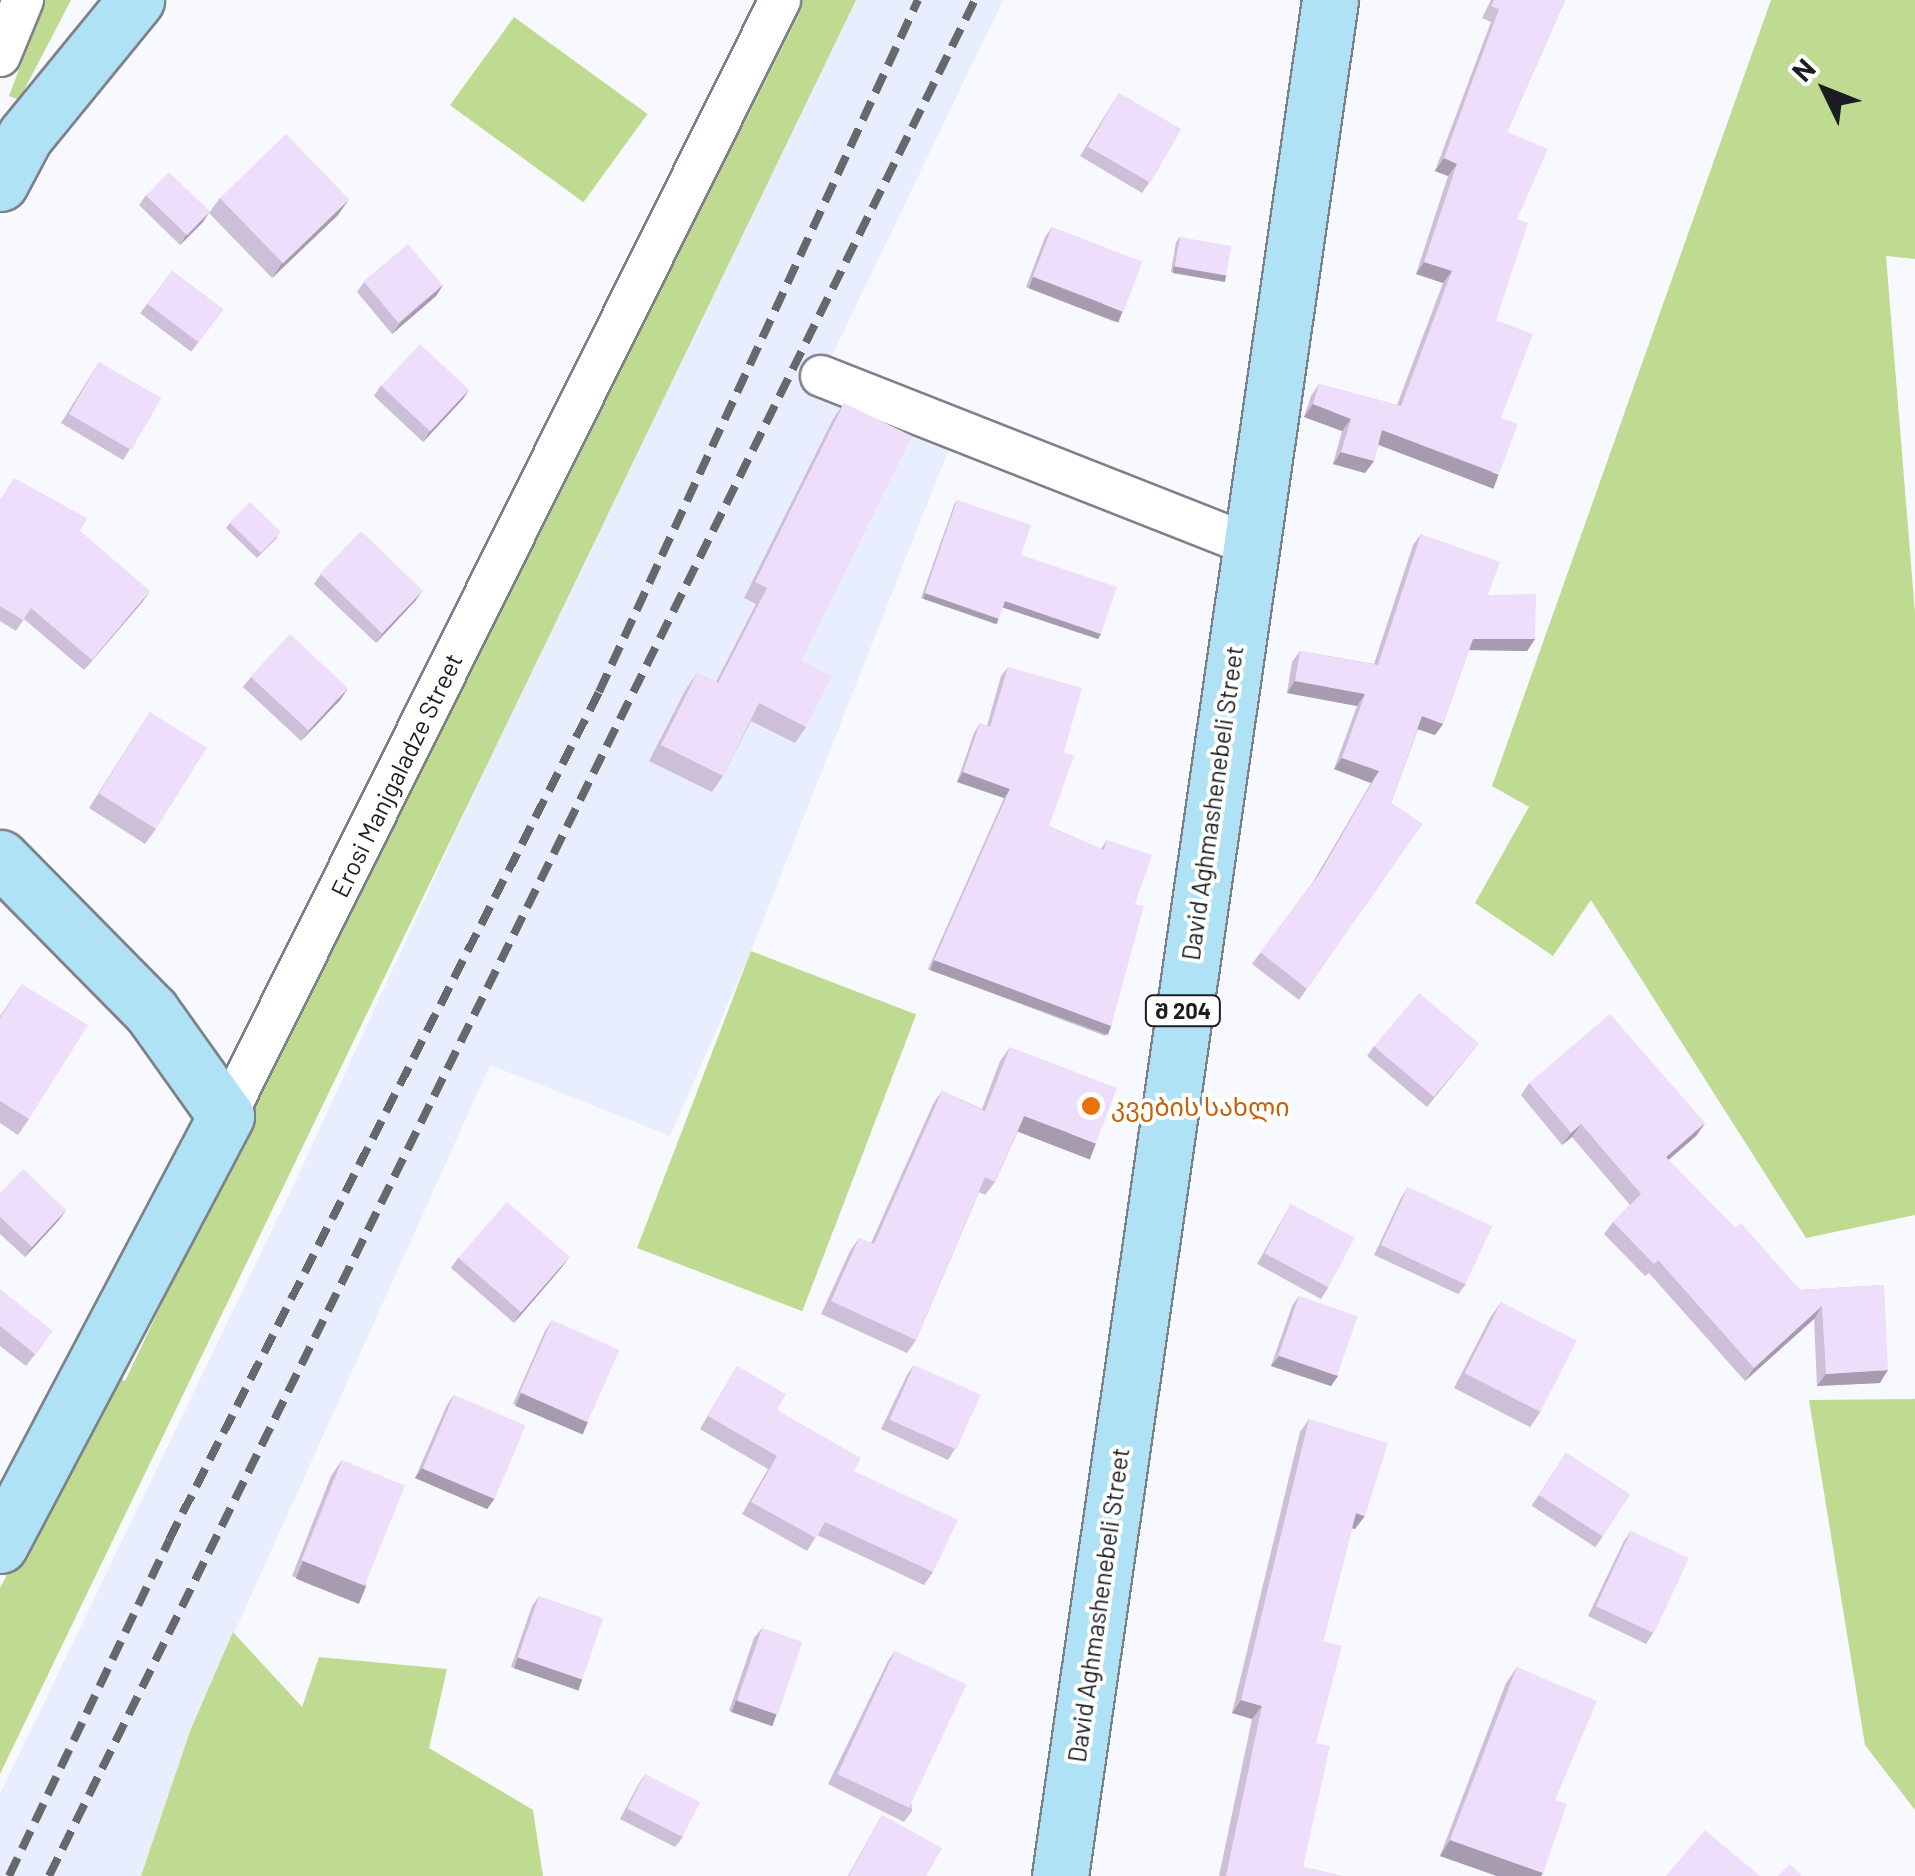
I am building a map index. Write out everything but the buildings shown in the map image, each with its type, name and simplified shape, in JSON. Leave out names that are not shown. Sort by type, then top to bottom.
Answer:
[{"type":"main road","points":[[0,184],[24,136],[136,0]]},
{"type":"main road","name":"David Aghmashenebeli Street","points":[[1301,0],[1306,146]]},
{"type":"main road","name":"David Aghmashenebeli Street","points":[[1060,1876],[1330,0]]},
{"type":"main road","points":[[0,858],[151,1011],[226,1116]]},
{"type":"main road","name":"Erosi Manjgaladze Street","points":[[0,1545],[226,1116]]},
{"type":"street","points":[[0,56],[23,0]]},
{"type":"street","name":"Erosi Manjgaladze Street","points":[[226,1116],[764,11]]},
{"type":"street","points":[[822,376],[1249,545]]},
{"type":"shaded area","points":[[837,0],[1003,0],[813,395],[948,451],[751,951],[670,1136],[490,1065],[190,1731],[141,1876],[0,1876],[0,1794],[298,1176]]},
{"type":"green space","points":[[45,0],[71,0],[19,100],[9,96]]},
{"type":"green space","points":[[797,0],[856,0],[0,1774],[0,1588],[112,1375],[125,1381],[555,476]]},
{"type":"green space","points":[[1771,0],[1915,0],[1915,259],[1886,256],[1915,613],[1915,1215],[1806,1238],[1591,900],[1553,956],[1475,903],[1529,807],[1492,786]]},
{"type":"green space","points":[[514,17],[647,114],[583,202],[450,105]]},
{"type":"green space","points":[[751,951],[916,1014],[802,1311],[637,1248]]},
{"type":"green space","points":[[1915,1399],[1915,1810],[1865,1745],[1809,1400]]},
{"type":"green space","points":[[233,1632],[302,1707],[319,1657],[447,1669],[429,1748],[533,1810],[543,1876],[141,1876],[190,1731]]},
{"type":"railway","points":[[9,1876],[169,1540],[599,692],[918,0]]},
{"type":"railway","points":[[49,1876],[975,0]]},
{"type":"place","name":"კვების სახლი","points":[[1091,1106]]}]
